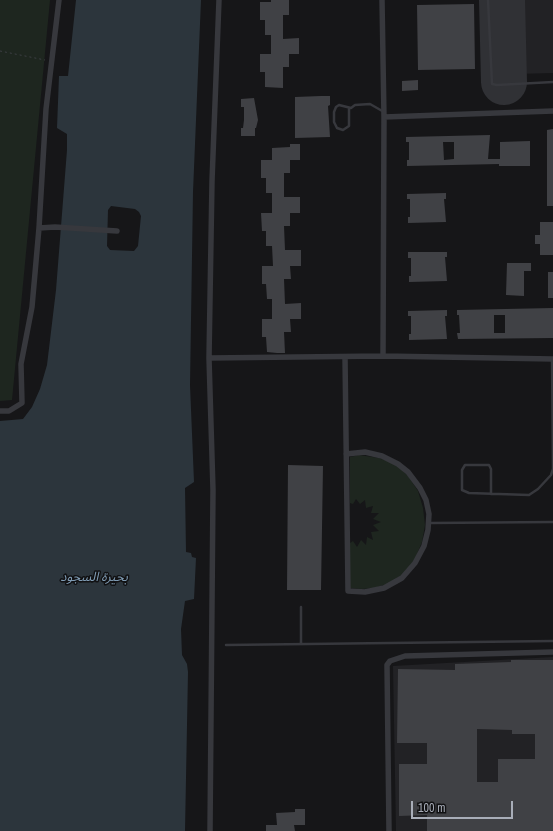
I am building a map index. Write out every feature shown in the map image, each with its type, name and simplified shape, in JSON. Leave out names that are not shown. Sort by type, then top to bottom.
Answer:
[{"type":"street","points":[[0,411],[10,411],[22,403],[21,364],[32,307],[39,228],[46,109],[59,0]]},
{"type":"street","points":[[210,831],[213,490],[209,358],[212,181],[219,0]]},
{"type":"street","points":[[382,0],[384,114],[383,356]]},
{"type":"street","points":[[384,114],[553,111]]},
{"type":"street","points":[[39,228],[55,227],[117,231]]},
{"type":"street","points":[[209,358],[383,356],[553,359]]},
{"type":"street","points":[[345,357],[346,454],[348,591],[365,592],[384,588],[402,578],[415,563],[424,546],[428,522],[426,500],[420,488],[408,472],[398,464],[382,456],[365,452],[346,454]]},
{"type":"street","points":[[389,831],[388,665],[390,661],[405,656],[553,652]]},
{"type":"lane","points":[[488,0],[492,84],[553,82]]},
{"type":"lane","points":[[349,108],[355,105],[370,104],[384,114]]},
{"type":"lane","points":[[343,105],[349,108],[349,126],[343,130],[337,128],[334,122],[336,107],[343,105]]},
{"type":"lane","points":[[491,494],[491,470],[489,466],[465,465],[462,470],[462,490],[469,493],[491,494],[529,495],[538,489],[551,475],[553,470],[553,359]]},
{"type":"lane","points":[[428,522],[553,522]]},
{"type":"lane","points":[[301,607],[301,644]]},
{"type":"lane","points":[[226,645],[553,641]]},
{"type":"path","points":[[0,51],[52,61]]},
{"type":"shaded area","points":[[0,0],[50,0],[12,400],[0,401]]},
{"type":"shaded area","points":[[514,0],[553,0],[553,73],[515,74]]},
{"type":"shaded area","points":[[359,455],[379,458],[396,464],[408,476],[418,491],[423,508],[425,525],[422,542],[415,559],[405,573],[390,583],[374,588],[362,589],[350,588],[350,543],[353,541],[357,547],[361,540],[366,545],[367,537],[373,540],[371,532],[379,531],[373,525],[381,522],[373,519],[379,513],[371,513],[373,506],[366,508],[365,500],[360,504],[356,499],[353,504],[350,503],[350,457]]},
{"type":"shaded area","points":[[553,657],[553,831],[396,831],[393,666]]},
{"type":"water","name":"بحيرة السجود","points":[[76,0],[201,0],[193,192],[190,385],[194,482],[185,488],[186,552],[191,553],[192,557],[196,558],[194,599],[185,601],[181,629],[182,655],[187,664],[188,672],[185,831],[0,831],[0,421],[23,419],[32,407],[40,389],[47,365],[56,290],[67,150],[67,134],[57,128],[59,76],[68,76]],"holes":[[[111,206],[135,209],[141,216],[138,246],[134,251],[110,250],[107,246],[108,210]]]},
{"type":"building","points":[[271,0],[289,0],[289,15],[283,15],[283,39],[299,38],[299,54],[289,54],[289,67],[283,67],[283,88],[265,87],[265,72],[260,72],[260,54],[271,54],[271,35],[265,35],[265,20],[260,20],[260,2],[271,2]]},
{"type":"building","points":[[474,4],[475,69],[418,70],[417,5]]},
{"type":"building","points":[[418,80],[418,90],[402,91],[402,81]]},
{"type":"building","points":[[330,96],[330,105],[328,106],[330,137],[295,138],[295,97]]},
{"type":"building","points":[[254,98],[258,120],[255,128],[255,136],[241,136],[241,128],[243,128],[244,120],[244,107],[241,107],[241,99]]},
{"type":"building","points":[[553,129],[553,206],[547,206],[547,130]]},
{"type":"building","points":[[490,135],[488,159],[500,159],[500,142],[530,141],[530,166],[499,166],[499,164],[407,166],[407,160],[409,160],[409,142],[406,142],[406,137]],"holes":[[[443,142],[454,142],[454,159],[444,160]]]},
{"type":"building","points":[[290,144],[300,144],[300,160],[290,160],[290,173],[284,173],[284,197],[300,197],[300,213],[290,213],[290,226],[284,226],[285,250],[301,250],[301,266],[290,266],[291,279],[284,279],[285,304],[301,303],[301,319],[290,319],[291,332],[284,332],[285,353],[277,353],[267,352],[266,337],[262,337],[262,319],[272,319],[272,299],[267,299],[266,284],[262,284],[262,266],[273,266],[272,246],[266,246],[266,231],[262,231],[261,213],[272,213],[272,193],[266,193],[266,178],[261,178],[261,160],[272,160],[272,148],[290,147]]},
{"type":"building","points":[[446,193],[446,199],[444,199],[446,222],[408,223],[408,217],[410,217],[410,199],[407,199],[407,194]]},
{"type":"building","points":[[540,222],[553,222],[553,255],[540,255],[540,244],[535,244],[535,235],[540,235]]},
{"type":"building","points":[[408,252],[447,252],[447,257],[445,257],[447,281],[409,282],[409,276],[411,276],[411,258],[408,258]]},
{"type":"building","points":[[507,263],[531,263],[531,271],[524,271],[524,296],[506,295]]},
{"type":"building","points":[[548,272],[553,272],[553,298],[548,298]]},
{"type":"building","points":[[553,308],[553,338],[458,339],[457,333],[460,333],[459,315],[457,315],[457,310]],"holes":[[[494,315],[505,315],[505,333],[494,333]]]},
{"type":"building","points":[[447,310],[447,316],[445,316],[447,339],[409,340],[409,334],[411,334],[411,316],[408,316],[408,311]]},
{"type":"building","points":[[288,465],[323,466],[321,590],[287,590]]},
{"type":"building","points":[[511,660],[553,660],[553,831],[427,831],[427,815],[399,816],[399,764],[427,764],[427,743],[397,743],[398,669],[455,670],[455,664],[511,662]],"holes":[[[477,729],[512,730],[512,734],[535,734],[535,759],[498,759],[498,782],[477,782]]]},
{"type":"building","points":[[295,809],[305,809],[305,825],[294,825],[295,831],[266,831],[266,825],[277,825],[276,813],[295,812]]},
{"type":"runway","points":[[502,0],[504,82]]}]
